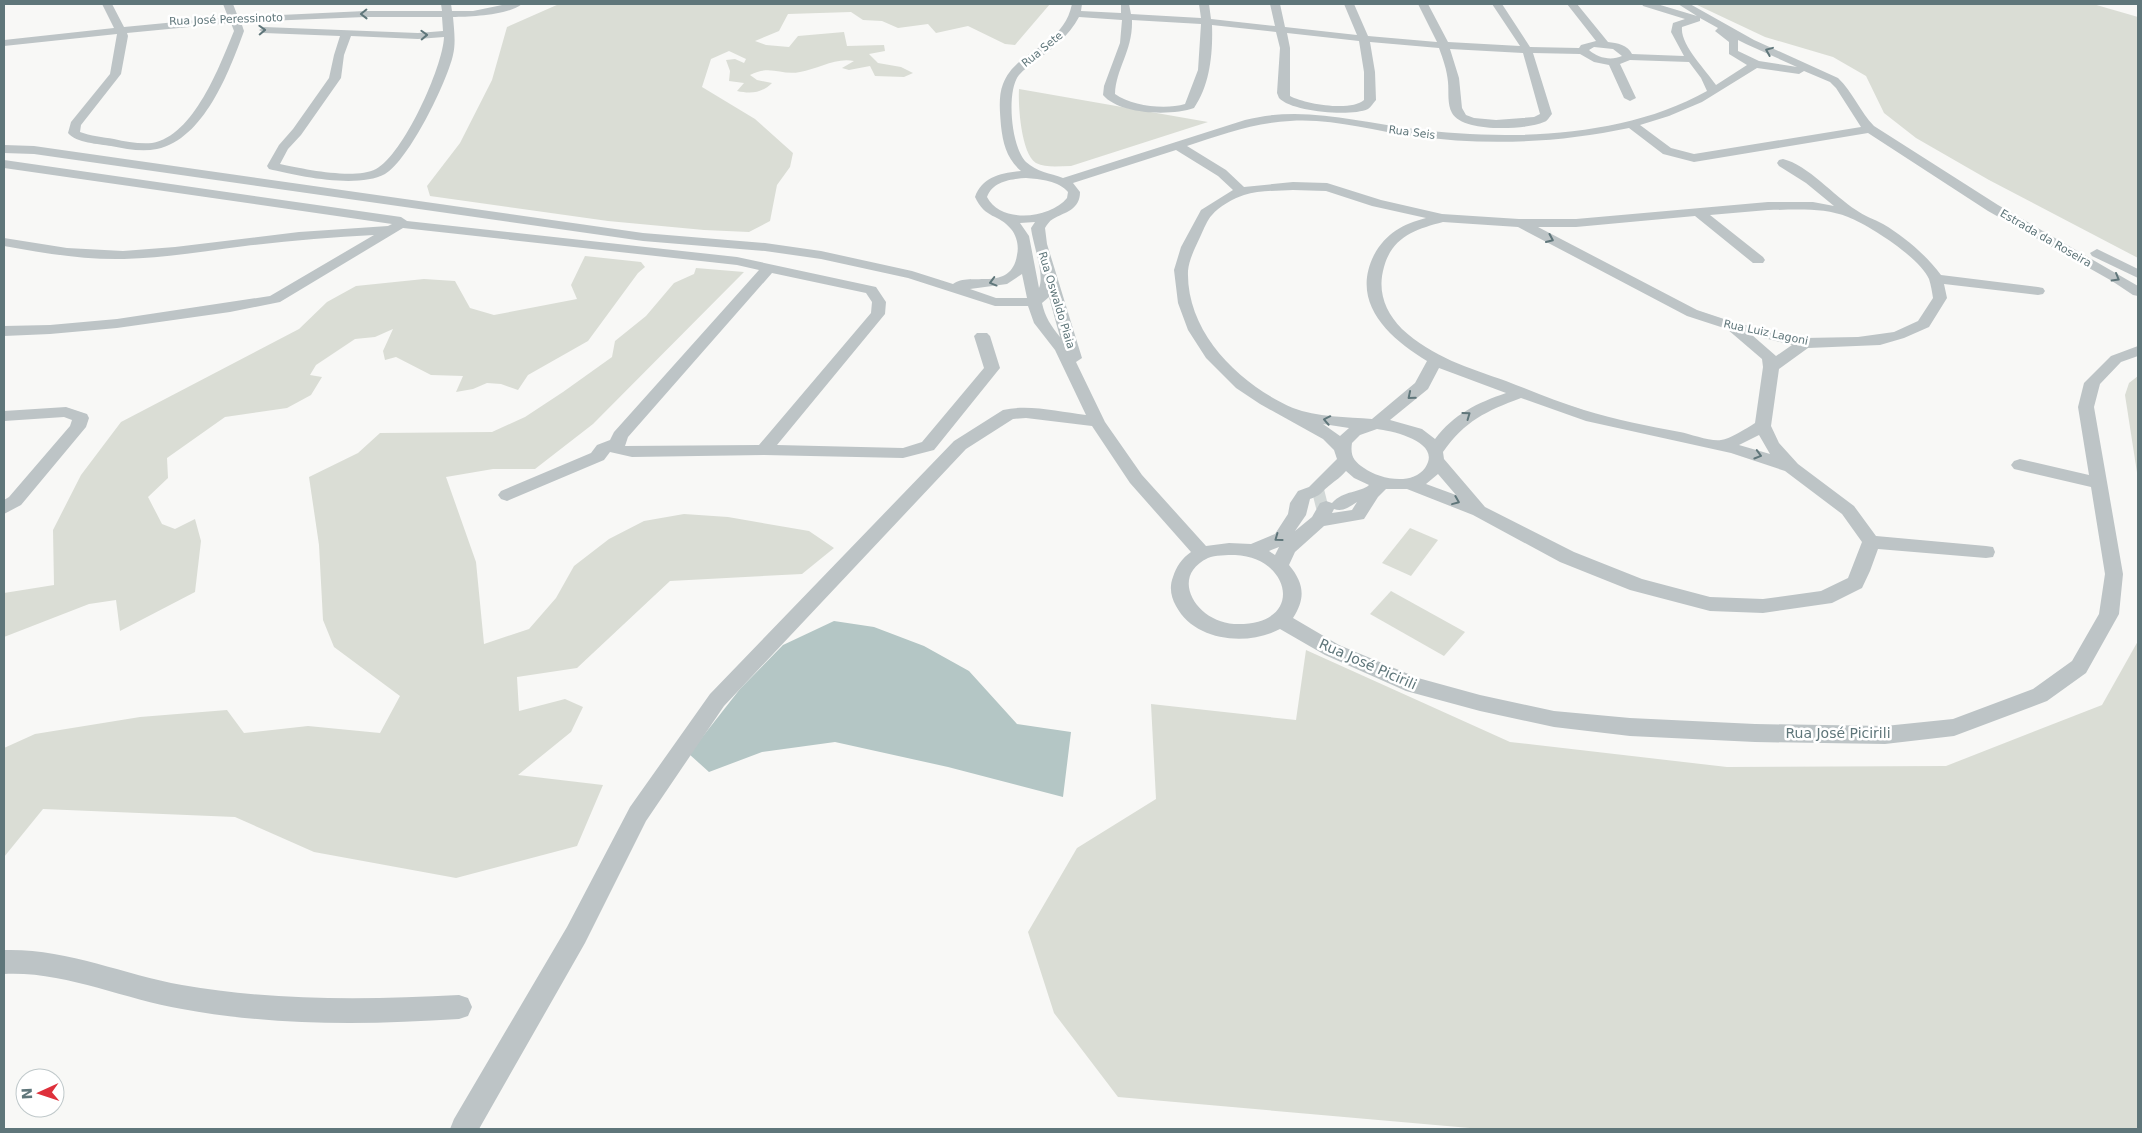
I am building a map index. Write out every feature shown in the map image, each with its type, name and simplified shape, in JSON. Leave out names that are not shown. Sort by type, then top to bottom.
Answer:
[{"type":"street","points":[[106,4],[122,33],[115,74],[76,125],[74,133],[79,136],[138,146],[154,146],[168,142],[180,134],[191,122],[216,86],[228,63],[241,29],[228,4]]},
{"type":"street","points":[[347,32],[339,55],[335,78],[297,132],[283,148],[273,166],[348,177],[368,175],[383,170],[392,162],[420,119],[435,88],[448,54],[447,9],[492,10],[517,4]]},
{"type":"street","points":[[1125,4],[1127,29],[1124,50],[1108,89],[1109,95],[1117,101],[1168,110],[1182,109],[1192,103],[1204,59],[1207,31],[1204,4]]},
{"type":"street","points":[[1275,4],[1285,48],[1284,96],[1288,100],[1299,104],[1351,109],[1367,104],[1370,100],[1370,68],[1365,39],[1349,4]]},
{"type":"street","points":[[1423,4],[1441,36],[1453,76],[1457,113],[1469,121],[1492,124],[1534,121],[1546,116],[1527,50],[1512,24],[1497,4]]},
{"type":"street","points":[[1572,4],[1604,44]]},
{"type":"street","points":[[1646,4],[1694,19],[1718,23]]},
{"type":"street","points":[[1646,4],[1666,18],[1675,29],[1689,55],[1711,84],[1713,92]]},
{"type":"street","name":"Estrada da Roseira","points":[[1682,4],[1689,10],[1694,19],[1727,34],[1734,41],[1732,49],[1735,54],[1755,64],[1834,80]]},
{"type":"street","name":"Estrada da Roseira","points":[[1682,4],[1750,42],[1834,80],[1844,88],[1858,117],[1870,129],[2022,226],[2117,278],[2138,292]]},
{"type":"street","name":"Rua José Peressinoto","points":[[241,29],[338,10],[447,9]]},
{"type":"street","points":[[1077,9],[1127,16],[1205,21],[1444,46],[1583,51],[1596,59],[1613,61],[1623,60],[1626,53]]},
{"type":"street","name":"Rua Sete","points":[[1013,154],[1007,107],[1007,90],[1011,77],[1067,29],[1077,9]]},
{"type":"street","points":[[1675,29],[1680,23],[1694,19]]},
{"type":"street","name":"Rua José Peressinoto","points":[[4,48],[122,33],[241,29],[418,36],[448,34]]},
{"type":"street","name":"Rua José Peressinoto","points":[[122,33],[212,32]]},
{"type":"street","points":[[1734,44],[1750,42]]},
{"type":"street","points":[[1583,51],[1589,45],[1604,44],[1626,53],[1689,55]]},
{"type":"street","points":[[1774,67],[1789,65],[1791,63],[1788,59]]},
{"type":"street","points":[[1613,61],[1630,98]]},
{"type":"street","name":"Rua Seis","points":[[1064,182],[1250,122],[1285,118],[1325,118],[1415,133],[1489,138],[1561,134],[1630,123],[1671,111],[1713,92],[1755,64]]},
{"type":"street","points":[[1700,70],[1710,77],[1733,79]]},
{"type":"street","points":[[1630,123],[1665,152],[1694,158],[1870,129]]},
{"type":"street","points":[[1178,146],[1222,173],[1241,191]]},
{"type":"street","points":[[4,149],[34,150],[643,237],[790,250],[874,266],[940,285],[1013,308],[1041,323]]},
{"type":"street","points":[[1013,154],[1025,168],[1035,174]]},
{"type":"street","points":[[1001,178],[1008,169],[1013,154]]},
{"type":"street","points":[[1784,163],[1810,180],[1852,213],[1880,228],[1904,245],[1926,265],[1936,279],[2038,291]]},
{"type":"street","points":[[4,164],[401,221],[398,227],[275,299],[245,306],[122,323],[34,331],[4,331]]},
{"type":"street","points":[[1017,174],[1035,174],[1064,182],[1072,190],[1073,199],[1071,203],[1061,211],[1046,217],[1028,219],[1002,216],[984,206],[981,197],[984,188],[1001,178],[1017,174]]},
{"type":"street","name":"Estrada da Roseira","points":[[1954,182],[1993,203],[2049,227],[2138,274]]},
{"type":"street","points":[[1377,488],[1340,461],[1329,435],[1266,401],[1242,385],[1211,355],[1196,330],[1185,304],[1181,270],[1188,246],[1206,214],[1221,202],[1241,191],[1293,186],[1327,187],[1376,203],[1442,218],[1519,223],[1576,223],[1736,207],[1813,206],[1852,213]]},
{"type":"street","points":[[1376,203],[1390,227]]},
{"type":"street","points":[[307,235],[323,224],[329,211]]},
{"type":"street","points":[[1700,212],[1758,260]]},
{"type":"street","name":"Rua Oswaldo Piaia","points":[[1002,216],[1016,226],[1022,236],[1041,323],[1062,349],[1097,422],[1136,479],[1202,553]]},
{"type":"street","name":"Rua Oswaldo Piaia","points":[[1046,217],[1038,228],[1040,244],[1073,352],[1080,386]]},
{"type":"street","points":[[1390,227],[1404,228],[1442,218]]},
{"type":"street","name":"Rua Luiz Lagoni","points":[[1519,223],[1582,254],[1611,272],[1692,314],[1732,326],[1804,343],[1880,340],[1924,324],[1940,298],[1936,279]]},
{"type":"street","points":[[1576,223],[1572,229],[1574,241],[1582,254]]},
{"type":"street","points":[[4,242],[104,255],[124,255],[173,252],[307,235],[398,227],[737,261],[871,290],[879,302],[878,314],[764,450]]},
{"type":"street","points":[[1390,227],[1376,266],[1373,283],[1376,305],[1393,329],[1414,347],[1435,360],[1521,393],[1603,420],[1763,456],[1792,468]]},
{"type":"street","points":[[940,285],[982,285],[1003,280],[1021,268],[1025,251]]},
{"type":"street","points":[[619,448],[620,436],[769,268]]},
{"type":"street","points":[[995,302],[1020,303],[1035,301],[1042,296],[1048,285],[1049,273]]},
{"type":"street","points":[[1732,326],[1769,357],[1771,367],[1763,426],[1772,446],[1792,468],[1848,510],[1870,542]]},
{"type":"street","points":[[508,495],[598,456],[600,451],[606,447],[903,453],[928,446],[992,368],[982,336]]},
{"type":"street","points":[[1771,367],[1804,343]]},
{"type":"street","name":"Rua José Picirili","points":[[1280,620],[1332,650],[1413,686],[1554,719],[1630,727],[1865,735],[1885,735],[1954,726],[2040,695],[2079,666],[2109,614],[2114,574],[2086,407],[2092,383],[2116,359],[2138,351]]},
{"type":"street","points":[[1279,566],[1287,548],[1325,506],[1335,485],[1344,438],[1352,431],[1376,424],[1422,386],[1435,360]]},
{"type":"street","points":[[1297,515],[1377,488],[1410,484],[1424,479],[1433,471],[1436,456],[1458,422],[1478,408],[1521,393]]},
{"type":"street","points":[[4,416],[66,412],[81,418],[78,427],[47,464],[15,501],[4,508]]},
{"type":"street","points":[[464,1129],[576,934],[638,814],[717,700],[960,445],[1009,414],[1026,413],[1097,422]]},
{"type":"street","points":[[1291,413],[1337,422],[1404,428],[1418,434],[1428,442],[1436,456],[1479,511]]},
{"type":"street","points":[[1723,446],[1763,426]]},
{"type":"street","points":[[1253,551],[1281,538],[1297,515],[1299,503],[1304,495],[1315,491],[1340,461]]},
{"type":"street","points":[[2020,465],[2098,483]]},
{"type":"street","points":[[1410,484],[1479,511],[1567,557],[1637,585],[1710,604],[1763,606],[1825,598],[1855,582],[1861,572],[1870,542]]},
{"type":"street","points":[[1325,506],[1358,515],[1377,488]]},
{"type":"street","points":[[1870,542],[1986,552]]},
{"type":"street","points":[[1229,549],[1253,551],[1279,566],[1290,580],[1294,590],[1293,601],[1288,611],[1280,620],[1264,628],[1245,632],[1214,628],[1201,622],[1190,612],[1181,598],[1179,583],[1184,569],[1202,553],[1229,549]]},
{"type":"street","points":[[4,962],[42,962],[62,965],[108,980],[157,992],[208,1002],[263,1008],[359,1012],[459,1007]]},
{"type":"shaded area","points":[[559,4],[1050,4],[1015,45],[1005,44],[968,26],[936,33],[928,24],[898,28],[882,21],[863,20],[851,12],[788,14],[779,31],[755,41],[766,45],[789,47],[798,36],[844,32],[847,46],[884,45],[885,51],[869,54],[878,63],[901,67],[913,73],[904,77],[875,76],[870,66],[849,70],[842,68],[854,61],[847,60],[793,73],[770,70],[757,72],[750,75],[757,80],[772,83],[760,91],[747,92],[737,91],[744,83],[729,81],[730,71],[726,60],[735,59],[744,63],[746,59],[729,51],[711,59],[702,87],[755,119],[793,153],[790,167],[777,185],[770,221],[749,232],[704,230],[608,221],[430,196],[427,186],[460,143],[492,80],[507,27]]},
{"type":"shaded area","points":[[1695,4],[2093,4],[2138,17],[2138,258],[1989,180],[1916,138],[1884,113],[1866,76],[1833,57],[1765,37]]},
{"type":"shaded area","points":[[1019,89],[1208,122],[1071,166],[1044,166],[1036,163],[1027,150],[1021,128]]},
{"type":"shaded area","points":[[585,256],[641,262],[645,267],[638,273],[588,341],[528,375],[518,390],[501,384],[487,383],[473,389],[456,392],[463,376],[431,375],[396,357],[385,360],[383,351],[393,329],[375,337],[355,339],[316,365],[310,375],[322,377],[311,395],[287,408],[225,417],[167,458],[168,478],[148,497],[162,524],[175,529],[195,519],[201,541],[195,592],[120,631],[116,600],[89,604],[4,637],[4,593],[54,585],[53,530],[81,475],[121,422],[299,329],[327,302],[356,286],[424,279],[455,281],[470,308],[494,315],[577,299],[571,285]]},
{"type":"shaded area","points":[[696,268],[744,272],[593,424],[535,469],[493,469],[446,477],[476,562],[484,644],[529,629],[556,598],[574,566],[609,539],[644,521],[684,514],[728,517],[809,531],[834,548],[802,574],[670,581],[577,668],[517,677],[519,711],[565,699],[583,707],[571,732],[518,775],[603,785],[577,846],[456,878],[314,852],[235,817],[43,809],[4,857],[4,748],[35,734],[140,717],[227,710],[244,733],[308,726],[380,733],[400,696],[334,647],[323,620],[319,545],[309,477],[358,453],[380,433],[492,432],[525,417],[612,357],[615,341],[646,316],[674,283],[694,274]]},
{"type":"shaded area","points":[[2138,376],[2138,479],[2125,395],[2129,383]]},
{"type":"shaded area","points":[[1410,528],[1438,540],[1411,576],[1382,563]]},
{"type":"shaded area","points":[[1391,591],[1465,632],[1444,656],[1370,614]]},
{"type":"shaded area","points":[[834,621],[874,627],[924,646],[969,671],[1017,724],[1071,732],[1063,797],[948,767],[835,742],[762,752],[709,772],[689,754],[740,689],[783,645]]},
{"type":"shaded area","points":[[2138,641],[2138,1129],[1481,1129],[1118,1097],[1054,1013],[1028,932],[1077,848],[1156,799],[1151,704],[1296,720],[1306,650],[1510,742],[1727,767],[1946,766],[2102,705]]},
{"type":"tunnel","points":[[1314,500],[1326,497]]}]
